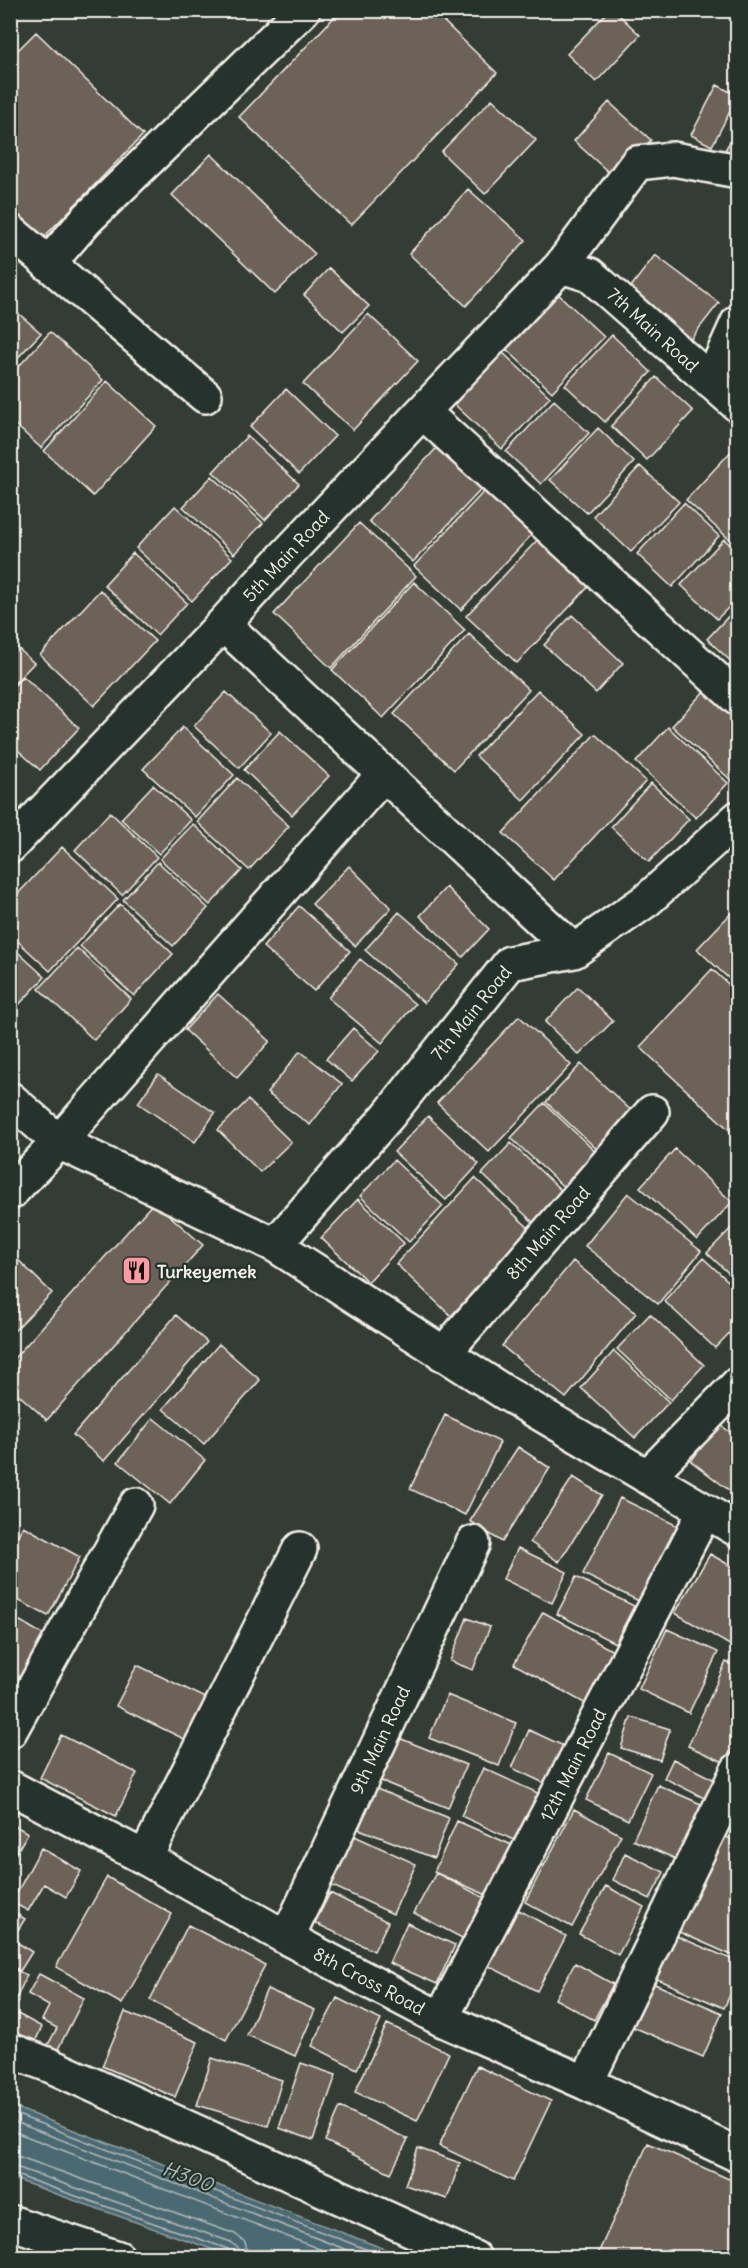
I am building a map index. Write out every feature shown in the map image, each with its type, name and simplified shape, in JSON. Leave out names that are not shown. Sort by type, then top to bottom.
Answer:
[{"type":"street","points":[[48,264],[86,220],[303,10]]},
{"type":"street","name":"5th Main Road","points":[[10,846],[224,624],[561,266],[636,164],[673,159],[738,171]]},
{"type":"street","points":[[10,231],[205,396]]},
{"type":"street","name":"7th Main Road","points":[[561,266],[590,275],[738,405]]},
{"type":"street","points":[[711,382],[738,322]]},
{"type":"street","points":[[423,411],[738,699]]},
{"type":"street","points":[[224,624],[574,951]]},
{"type":"street","points":[[10,1193],[59,1142],[384,774]]},
{"type":"street","name":"7th Main Road","points":[[275,1245],[388,1116],[510,963],[574,951],[648,900],[738,818]]},
{"type":"street","points":[[10,1099],[59,1142],[275,1245],[516,1400],[738,1530]]},
{"type":"street","name":"8th Main Road","points":[[443,1354],[652,1112]]},
{"type":"street","points":[[647,1477],[738,1384]]},
{"type":"street","points":[[10,1731],[136,1505]]},
{"type":"street","name":"12th Main Road","points":[[441,2019],[705,1511]]},
{"type":"street","name":"9th Main Road","points":[[287,1938],[473,1543]]},
{"type":"street","points":[[145,1858],[300,1549]]},
{"type":"street","points":[[586,2083],[738,1770]]},
{"type":"street","name":"8th Cross Road","points":[[10,1787],[441,2019],[735,2146]]},
{"type":"street","points":[[10,2050],[49,2065],[474,2258]]},
{"type":"street","points":[[10,2222],[117,2258]]},
{"type":"water","name":"H300","points":[[11,2106],[406,2257],[234,2257],[11,2178]]},
{"type":"building","points":[[341,10],[432,10],[497,73],[351,225],[239,117]]},
{"type":"building","points":[[609,10],[614,10],[640,35],[596,82],[567,54]]},
{"type":"building","points":[[36,32],[143,135],[40,241],[10,212],[10,58]]},
{"type":"building","points":[[717,85],[738,96],[712,146],[691,135]]},
{"type":"building","points":[[492,99],[536,140],[485,194],[441,152]]},
{"type":"building","points":[[609,102],[651,140],[616,179],[574,141]]},
{"type":"building","points":[[738,128],[738,157],[725,150]]},
{"type":"building","points":[[211,154],[315,254],[275,294],[172,195]]},
{"type":"building","points":[[468,189],[526,240],[466,306],[409,254]]},
{"type":"building","points":[[655,255],[719,303],[690,340],[627,292]]},
{"type":"building","points":[[329,268],[369,306],[343,332],[304,295]]},
{"type":"building","points":[[556,292],[604,337],[552,392],[505,348]]},
{"type":"building","points":[[10,306],[41,333],[10,366]]},
{"type":"building","points":[[368,314],[418,361],[353,430],[303,384]]},
{"type":"building","points":[[50,332],[103,380],[41,448],[10,420],[10,376]]},
{"type":"building","points":[[612,335],[651,372],[605,422],[565,385]]},
{"type":"building","points":[[502,352],[550,397],[502,449],[454,404]]},
{"type":"building","points":[[656,377],[693,411],[647,460],[611,426]]},
{"type":"building","points":[[107,381],[156,426],[93,496],[44,451]]},
{"type":"building","points":[[286,389],[335,436],[299,474],[250,427]]},
{"type":"building","points":[[554,400],[589,433],[541,484],[506,452]]},
{"type":"building","points":[[598,428],[634,462],[587,513],[550,480]]},
{"type":"building","points":[[247,436],[299,484],[265,520],[213,472]]},
{"type":"building","points":[[444,440],[489,481],[413,562],[369,521]]},
{"type":"building","points":[[736,446],[738,448],[738,547],[686,500]]},
{"type":"building","points":[[640,466],[679,502],[631,552],[593,516]]},
{"type":"building","points":[[212,476],[263,523],[234,554],[183,507]]},
{"type":"building","points":[[490,485],[537,529],[461,610],[414,566]]},
{"type":"building","points":[[684,503],[719,536],[672,587],[637,554]]},
{"type":"building","points":[[175,506],[232,558],[192,601],[136,548]]},
{"type":"building","points":[[359,523],[416,576],[331,668],[274,614]]},
{"type":"building","points":[[541,536],[592,583],[517,663],[466,616]]},
{"type":"building","points":[[724,539],[738,552],[738,598],[717,619],[681,585]]},
{"type":"building","points":[[133,553],[187,603],[157,635],[104,585]]},
{"type":"building","points":[[414,582],[465,630],[383,718],[332,670]]},
{"type":"building","points":[[100,590],[155,641],[94,706],[40,655]]},
{"type":"building","points":[[738,606],[738,668],[707,639]]},
{"type":"building","points":[[572,615],[623,663],[596,693],[544,645]]},
{"type":"building","points":[[469,634],[529,690],[454,770],[394,714]]},
{"type":"building","points":[[10,641],[34,663],[10,688]]},
{"type":"building","points":[[23,676],[79,728],[40,770],[10,743],[10,690]]},
{"type":"building","points":[[707,688],[738,717],[738,779],[734,783],[672,726]]},
{"type":"building","points":[[538,690],[585,734],[523,800],[476,756]]},
{"type":"building","points":[[226,692],[271,733],[239,768],[194,726]]},
{"type":"building","points":[[183,727],[234,775],[195,817],[143,769]]},
{"type":"building","points":[[668,727],[728,783],[696,818],[636,762]]},
{"type":"building","points":[[280,731],[329,776],[292,815],[244,770]]},
{"type":"building","points":[[595,734],[646,781],[554,880],[503,833]]},
{"type":"building","points":[[237,778],[289,826],[249,870],[197,822]]},
{"type":"building","points":[[651,783],[689,819],[649,862],[611,827]]},
{"type":"building","points":[[153,785],[191,820],[159,854],[121,819]]},
{"type":"building","points":[[110,812],[157,857],[122,895],[75,850]]},
{"type":"building","points":[[193,824],[242,870],[210,905],[160,859]]},
{"type":"building","points":[[62,847],[118,899],[50,971],[10,934],[10,902]]},
{"type":"building","points":[[158,862],[208,908],[173,946],[123,900]]},
{"type":"building","points":[[349,866],[391,908],[355,946],[312,904]]},
{"type":"building","points":[[446,887],[489,929],[463,957],[420,916]]},
{"type":"building","points":[[120,904],[173,954],[134,996],[80,946]]},
{"type":"building","points":[[299,906],[350,951],[314,991],[263,947]]},
{"type":"building","points":[[738,906],[738,987],[697,949]]},
{"type":"building","points":[[399,912],[459,964],[424,1003],[365,950]]},
{"type":"building","points":[[10,945],[45,977],[10,1014]]},
{"type":"building","points":[[77,948],[131,999],[94,1040],[39,989]]},
{"type":"building","points":[[360,959],[415,1004],[382,1043],[328,998]]},
{"type":"building","points":[[712,969],[738,993],[738,1138],[640,1047]]},
{"type":"building","points":[[578,987],[613,1021],[579,1055],[545,1022]]},
{"type":"building","points":[[218,994],[270,1041],[237,1078],[185,1030]]},
{"type":"building","points":[[519,1016],[571,1065],[489,1152],[437,1103]]},
{"type":"building","points":[[353,1028],[379,1051],[352,1081],[326,1059]]},
{"type":"building","points":[[300,1051],[342,1084],[310,1125],[267,1093]]},
{"type":"building","points":[[581,1064],[637,1116],[602,1154],[546,1102]]},
{"type":"building","points":[[158,1074],[215,1113],[195,1142],[138,1103]]},
{"type":"building","points":[[248,1100],[291,1142],[260,1172],[218,1130]]},
{"type":"building","points":[[544,1103],[603,1159],[571,1194],[511,1138]]},
{"type":"building","points":[[428,1116],[479,1164],[446,1200],[394,1152]]},
{"type":"building","points":[[511,1143],[566,1195],[537,1226],[482,1174]]},
{"type":"building","points":[[675,1149],[732,1202],[697,1240],[640,1187]]},
{"type":"building","points":[[394,1160],[443,1206],[409,1242],[360,1196]]},
{"type":"building","points":[[475,1178],[531,1230],[451,1316],[396,1264]]},
{"type":"building","points":[[628,1193],[701,1251],[658,1304],[585,1246]]},
{"type":"building","points":[[358,1199],[404,1243],[368,1282],[321,1238]]},
{"type":"building","points":[[154,1202],[203,1245],[47,1420],[10,1387],[10,1363]]},
{"type":"building","points":[[738,1221],[738,1282],[707,1253]]},
{"type":"building","points":[[10,1252],[52,1293],[10,1335]]},
{"type":"building","points":[[703,1258],[738,1290],[738,1324],[715,1348],[664,1301]]},
{"type":"building","points":[[573,1261],[636,1313],[566,1398],[502,1346]]},
{"type":"building","points":[[650,1314],[704,1365],[671,1400],[617,1349]]},
{"type":"building","points":[[176,1315],[207,1342],[104,1461],[73,1435]]},
{"type":"building","points":[[219,1344],[260,1380],[204,1444],[163,1409]]},
{"type":"building","points":[[614,1351],[669,1402],[635,1438],[581,1388]]},
{"type":"building","points":[[445,1415],[500,1442],[465,1515],[410,1489]]},
{"type":"building","points":[[153,1418],[205,1460],[170,1504],[118,1462]]},
{"type":"building","points":[[719,1424],[738,1438],[738,1497],[691,1461]]},
{"type":"building","points":[[518,1447],[550,1468],[502,1542],[470,1521]]},
{"type":"building","points":[[573,1477],[602,1495],[559,1562],[530,1542]]},
{"type":"building","points":[[620,1498],[678,1526],[641,1602],[583,1574]]},
{"type":"building","points":[[23,1526],[80,1557],[48,1616],[10,1596],[10,1550]]},
{"type":"building","points":[[518,1548],[567,1572],[552,1603],[503,1579]]},
{"type":"building","points":[[710,1554],[738,1570],[738,1650],[675,1613]]},
{"type":"building","points":[[576,1577],[634,1606],[615,1643],[557,1614]]},
{"type":"building","points":[[543,1612],[615,1652],[586,1704],[514,1664]]},
{"type":"building","points":[[10,1615],[49,1638],[22,1682],[10,1674]]},
{"type":"building","points":[[467,1618],[490,1627],[473,1670],[450,1661]]},
{"type":"building","points":[[667,1629],[718,1652],[689,1713],[639,1689]]},
{"type":"building","points":[[726,1662],[738,1667],[738,1738],[726,1763],[688,1746]]},
{"type":"building","points":[[137,1665],[206,1698],[186,1740],[116,1706]]},
{"type":"building","points":[[447,1695],[516,1723],[499,1766],[429,1738]]},
{"type":"building","points":[[631,1717],[670,1729],[660,1760],[621,1748]]},
{"type":"building","points":[[529,1730],[564,1746],[546,1784],[512,1768]]},
{"type":"building","points":[[61,1735],[137,1773],[116,1816],[40,1778]]},
{"type":"building","points":[[394,1736],[466,1765],[448,1808],[376,1779]]},
{"type":"building","points":[[609,1753],[651,1773],[628,1820],[586,1800]]},
{"type":"building","points":[[673,1759],[715,1780],[706,1799],[664,1778]]},
{"type":"building","points":[[483,1768],[540,1794],[518,1842],[461,1816]]},
{"type":"building","points":[[658,1785],[703,1805],[678,1860],[633,1840]]},
{"type":"building","points":[[374,1788],[449,1818],[434,1858],[359,1829]]},
{"type":"building","points":[[574,1809],[621,1835],[572,1927],[525,1902]]},
{"type":"building","points":[[457,1821],[512,1845],[489,1896],[434,1872]]},
{"type":"building","points":[[10,1823],[28,1833],[10,1863]]},
{"type":"building","points":[[348,1833],[416,1864],[393,1914],[324,1882]]},
{"type":"building","points":[[719,1834],[738,1842],[738,1958],[677,1931]]},
{"type":"building","points":[[41,1848],[81,1871],[66,1897],[44,1884],[28,1911],[12,1902]]},
{"type":"building","points":[[625,1853],[664,1872],[650,1899],[613,1880]]},
{"type":"building","points":[[436,1873],[485,1898],[464,1939],[414,1913]]},
{"type":"building","points":[[107,1877],[172,1914],[122,2004],[56,1967]]},
{"type":"building","points":[[606,1886],[644,1907],[618,1955],[579,1934]]},
{"type":"building","points":[[330,1893],[388,1922],[374,1951],[315,1923]]},
{"type":"building","points":[[517,1909],[566,1936],[537,1991],[487,1965]]},
{"type":"building","points":[[10,1910],[25,1919],[12,1939],[32,1952],[20,1971],[10,1965]]},
{"type":"building","points":[[407,1923],[455,1945],[437,1984],[389,1963]]},
{"type":"building","points":[[188,1925],[265,1965],[226,2040],[150,2000]]},
{"type":"building","points":[[674,1935],[738,1962],[738,1977],[724,2008],[655,1978]]},
{"type":"building","points":[[575,1963],[613,1984],[594,2020],[555,1999]]},
{"type":"building","points":[[10,1968],[27,1975],[10,2012]]},
{"type":"building","points":[[39,1974],[84,1998],[53,2059],[43,2054],[57,2028],[42,2020],[49,2006],[28,1994]]},
{"type":"building","points":[[650,1982],[722,2013],[703,2057],[631,2026]]},
{"type":"building","points":[[267,1989],[315,2010],[295,2056],[247,2035]]},
{"type":"building","points":[[337,1998],[381,2020],[357,2069],[312,2046]]},
{"type":"building","points":[[125,2012],[198,2042],[175,2097],[102,2066]]},
{"type":"building","points":[[16,2013],[42,2027],[31,2050],[10,2039],[10,2026]]},
{"type":"building","points":[[387,2024],[449,2053],[417,2121],[355,2092]]},
{"type":"building","points":[[212,2058],[282,2080],[268,2126],[197,2105]]},
{"type":"building","points":[[301,2063],[336,2075],[313,2140],[279,2128]]},
{"type":"building","points":[[477,2066],[551,2101],[513,2181],[439,2146]]},
{"type":"building","points":[[340,2107],[408,2139],[391,2173],[325,2141]]},
{"type":"building","points":[[648,2143],[738,2183],[738,2258],[596,2258]]},
{"type":"building","points":[[418,2148],[460,2163],[447,2199],[405,2185]]},
{"type":"place","name":"Turkeyemek","points":[[136,1271]]}]
